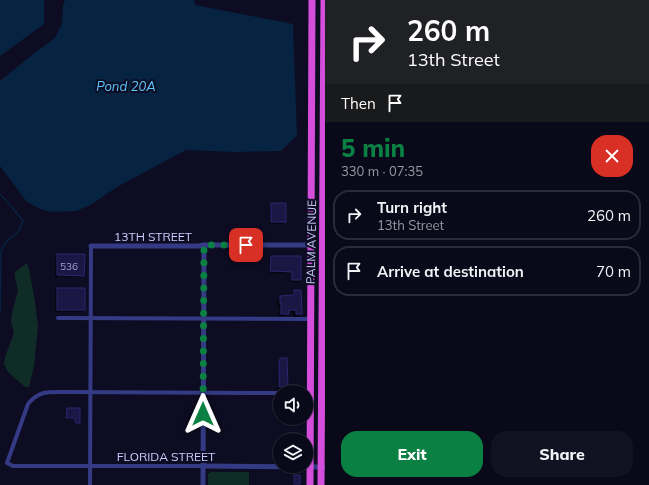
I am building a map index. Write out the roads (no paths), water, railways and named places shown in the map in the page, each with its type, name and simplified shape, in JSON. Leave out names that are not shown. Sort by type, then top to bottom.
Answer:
[{"type":"highway","name":"PALM AVENUE","points":[[309,385],[311,355],[312,0]]},
{"type":"highway","name":"PALM AVENUE","points":[[321,485],[323,467],[324,0]]},
{"type":"highway","points":[[311,355],[314,361],[315,384],[317,390],[323,393]]},
{"type":"highway","name":"PALM AVENUE","points":[[310,473],[310,485]]},
{"type":"street","points":[[203,485],[204,245]]},
{"type":"street","name":"13TH STREET","points":[[91,246],[311,245]]},
{"type":"street","points":[[90,485],[91,246]]},
{"type":"street","points":[[58,318],[311,319]]},
{"type":"street","name":"FLORIDA STREET","points":[[90,392],[47,392],[39,394],[34,398],[28,404],[7,463],[14,466],[273,467]]},
{"type":"street","points":[[90,392],[273,392]]},
{"type":"water","points":[[0,0],[44,0],[44,24],[0,56]]},
{"type":"water","name":"Pond 20A","points":[[65,0],[194,0],[195,5],[293,24],[297,135],[281,151],[235,152],[186,150],[117,187],[92,204],[77,211],[52,212],[43,210],[27,202],[0,166],[0,81],[55,38],[62,24],[63,5]]},
{"type":"waterway","points":[[0,194],[23,221],[19,231],[6,242],[1,251],[0,313]]}]
